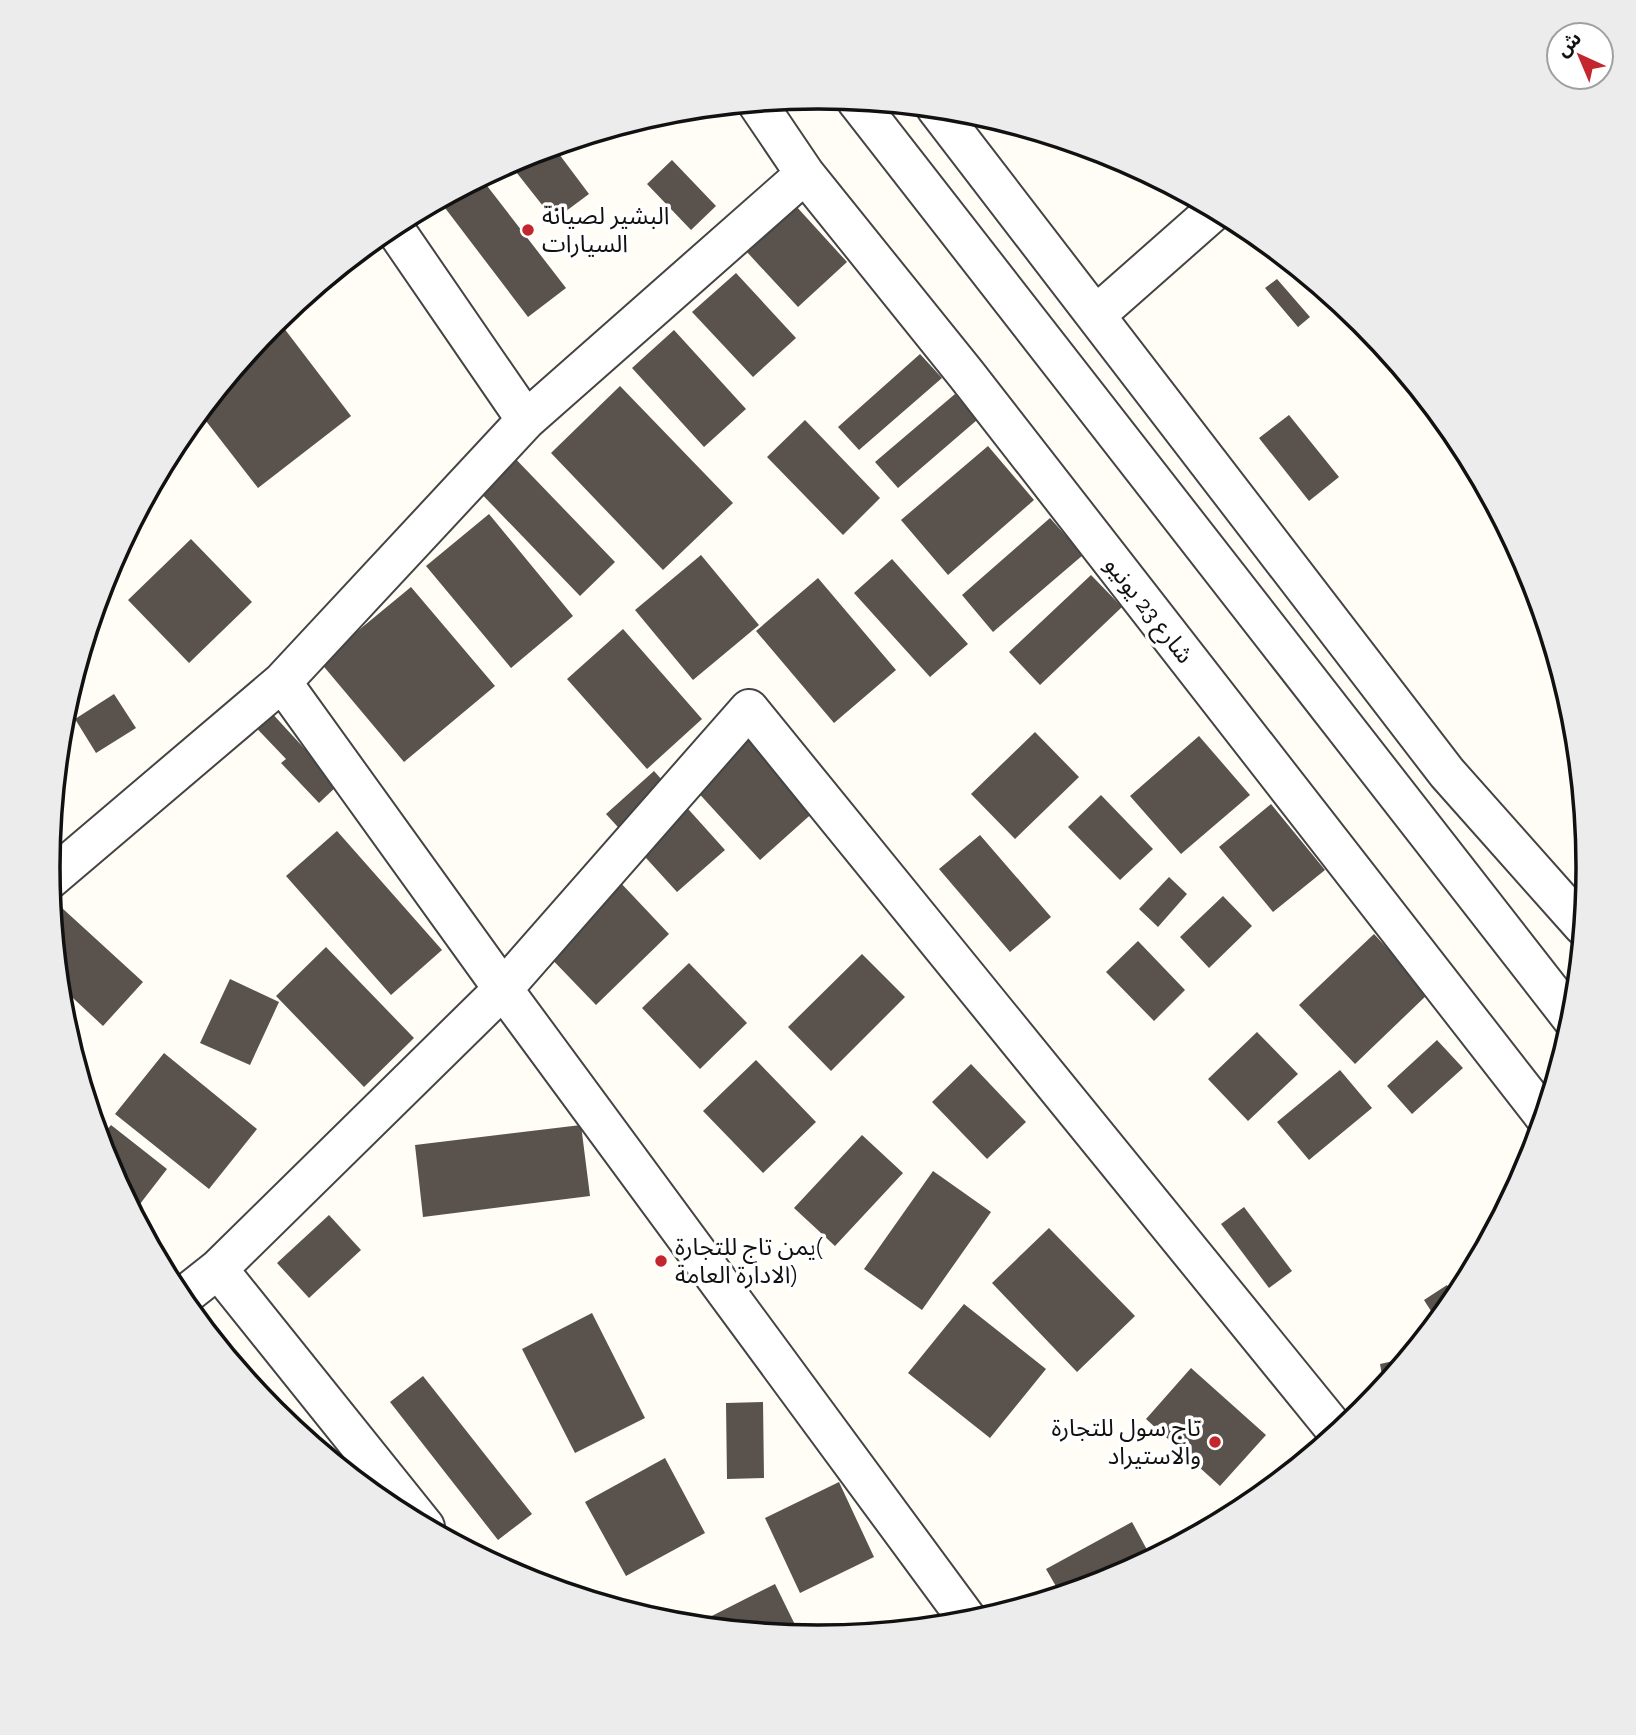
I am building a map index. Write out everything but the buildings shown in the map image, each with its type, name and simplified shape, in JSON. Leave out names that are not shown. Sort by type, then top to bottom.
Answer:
[{"type":"street","name":"شارع 23 يونيو","points":[[763,111],[806,174],[974,385],[1537,1107]]},
{"type":"street","points":[[864,111],[1563,1007]]},
{"type":"street","points":[[945,120],[1447,774],[1575,917]]},
{"type":"street","points":[[60,871],[282,682],[526,419],[806,174]]},
{"type":"street","points":[[1096,315],[1207,217]]},
{"type":"street","points":[[399,236],[526,419]]},
{"type":"street","points":[[282,682],[503,989],[962,1612]]},
{"type":"street","points":[[189,1292],[218,1269],[503,989],[749,709],[1332,1425]]},
{"type":"street","points":[[218,1269],[406,1504]]},
{"type":"place","name":"البشير لصيانة السيارات","points":[[528,230]]},
{"type":"place","name":"يمن تاج للتجارة( الادارة العامة)","points":[[661,1261]]},
{"type":"place","name":"تاج سول للتجارة والاستيراد","points":[[1215,1442]]}]
